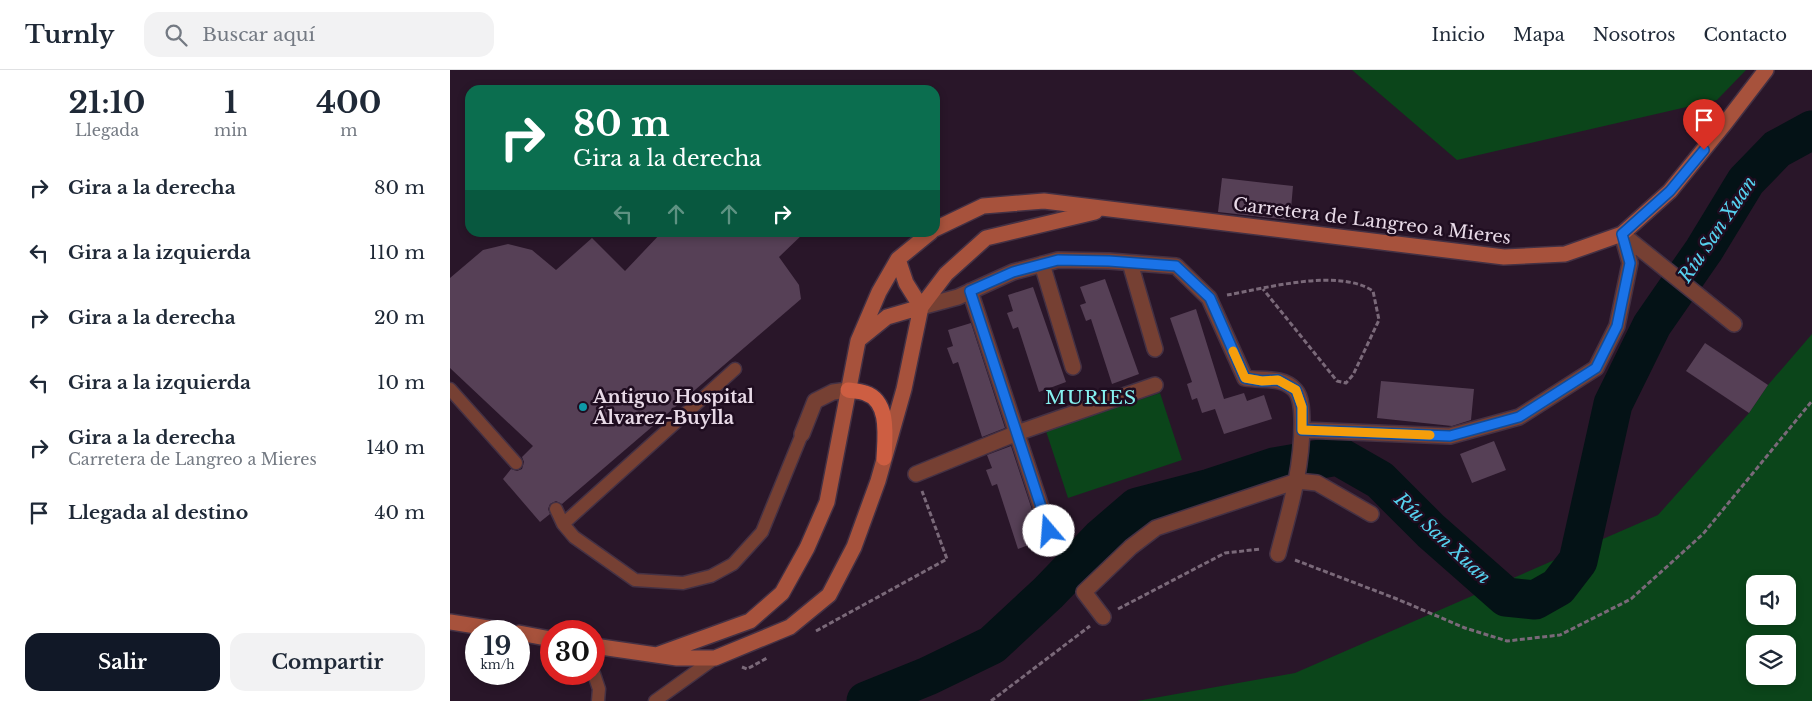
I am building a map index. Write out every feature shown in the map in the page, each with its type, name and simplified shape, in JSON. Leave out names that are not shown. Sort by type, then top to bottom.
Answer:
[{"type":"main road","name":"Carretera de Langreo a Mieres","points":[[940,227],[983,206],[1044,201],[1504,257],[1564,254],[1622,234],[1670,191],[1766,70]]},
{"type":"main road","name":"Carretera de Langreo a Mieres","points":[[605,647],[677,658],[715,658],[790,627],[829,594],[854,547],[884,458],[904,390],[921,307],[946,274],[986,238],[1107,210]]},
{"type":"main road","name":"Carretera de Langreo a Mieres","points":[[659,654],[750,621],[782,593],[807,548],[827,502],[858,341],[878,292],[898,259],[925,237]]},
{"type":"main road","points":[[858,341],[887,316],[921,307],[906,283],[898,259]]},
{"type":"main road","points":[[848,390],[866,393],[880,403],[885,424],[884,458]]},
{"type":"main road","points":[[450,622],[465,624]]},
{"type":"street","points":[[1622,234],[1734,324]]},
{"type":"street","points":[[1302,436],[1450,436],[1519,417],[1596,368],[1617,326],[1630,263],[1622,234]]},
{"type":"street","points":[[921,307],[970,291],[1013,272],[1058,260],[1130,262],[1176,266],[1210,298],[1245,378],[1262,381],[1278,380],[1296,390],[1302,407],[1299,474],[1278,554]]},
{"type":"street","points":[[1130,262],[1155,349]]},
{"type":"street","points":[[1042,264],[1073,367]]},
{"type":"street","points":[[970,291],[1049,531]]},
{"type":"street","points":[[916,474],[1017,434],[1155,385]]},
{"type":"street","points":[[802,434],[815,401],[833,392],[848,390]]},
{"type":"street","points":[[1103,617],[1084,592],[1131,546],[1156,528],[1299,474],[1371,514]]},
{"type":"lane","points":[[563,524],[736,369]]},
{"type":"lane","points":[[450,389],[516,463]]},
{"type":"lane","points":[[556,509],[563,524],[574,537],[635,580],[683,582],[711,576],[734,564],[762,532],[802,434]]},
{"type":"lane","points":[[655,701],[715,658]]},
{"type":"lane","points":[[598,685],[598,701]]},
{"type":"path","points":[[1210,298],[1320,279],[1364,285],[1373,291],[1379,320],[1353,376],[1346,383],[1337,381],[1263,289]]},
{"type":"path","points":[[991,701],[1103,617],[1226,553],[1266,549],[1397,599],[1465,628],[1507,641],[1560,635],[1631,599],[1703,534],[1812,401]]},
{"type":"path","points":[[808,636],[947,559],[916,474]]},
{"type":"path","points":[[715,658],[747,669],[773,655]]},
{"type":"green space","points":[[1352,70],[1746,70],[1717,100],[1457,160]]},
{"type":"green space","points":[[1812,334],[1812,701],[1137,701],[1295,673],[1658,515],[1749,413],[1768,385]]},
{"type":"green space","points":[[1160,393],[1182,460],[1068,498],[1046,431]]},
{"type":"building","points":[[1222,178],[1293,186],[1290,220],[1218,212]]},
{"type":"building","name":"Antiguo Hospital Álvarez-Buylla","points":[[657,237],[800,237],[779,257],[799,285],[801,299],[562,504],[556,501],[550,504],[548,509],[550,514],[540,522],[503,479],[511,469],[517,471],[522,469],[524,462],[522,457],[533,446],[450,368],[450,278],[483,250],[508,244],[532,250],[556,270],[592,238],[625,271]]},
{"type":"building","points":[[1105,279],[1139,374],[1112,384],[1091,319],[1086,321],[1080,305],[1086,303],[1080,287]]},
{"type":"building","points":[[1033,287],[1066,382],[1039,392],[1018,327],[1013,329],[1007,313],[1013,311],[1008,295]]},
{"type":"building","points":[[1196,309],[1224,399],[1244,393],[1247,401],[1264,395],[1272,419],[1224,434],[1215,409],[1202,413],[1197,398],[1192,400],[1187,384],[1192,382],[1170,318]]},
{"type":"building","points":[[971,323],[1005,428],[982,437],[958,362],[953,364],[947,348],[953,346],[948,330]]},
{"type":"building","points":[[1705,343],[1768,385],[1749,413],[1686,371]]},
{"type":"building","points":[[1381,381],[1474,389],[1471,420],[1452,426],[1377,418]]},
{"type":"building","points":[[1494,441],[1506,470],[1472,483],[1460,454]]},
{"type":"building","points":[[1011,446],[1040,534],[1044,539],[1018,549],[997,484],[992,486],[986,470],[992,468],[987,455]]},
{"type":"waterway","name":"Ríu San Xuan","points":[[866,701],[928,676],[992,645],[1048,593],[1101,538],[1137,507],[1210,488],[1274,467],[1338,456],[1380,480],[1431,531],[1506,597],[1535,600],[1558,587],[1578,561],[1613,404],[1652,325],[1704,250],[1746,181],[1777,149],[1812,130]]},
{"type":"slow traffic","points":[[1233,351],[1245,378],[1262,381],[1278,380],[1296,390],[1302,407],[1302,430],[1430,435]]},
{"type":"place","name":"Antiguo Hospital Álvarez-Buylla","points":[[583,407]]},
{"type":"district","name":"MURIES","points":[[1091,397]]},
{"type":"route","points":[[1049,531],[970,291],[1013,272],[1058,260],[1109,261],[1176,266],[1210,298],[1245,378],[1262,381],[1278,380],[1296,390],[1302,407],[1302,430],[1450,436],[1519,417],[1596,368],[1617,326],[1630,263],[1622,234],[1670,191],[1704,150]]}]
